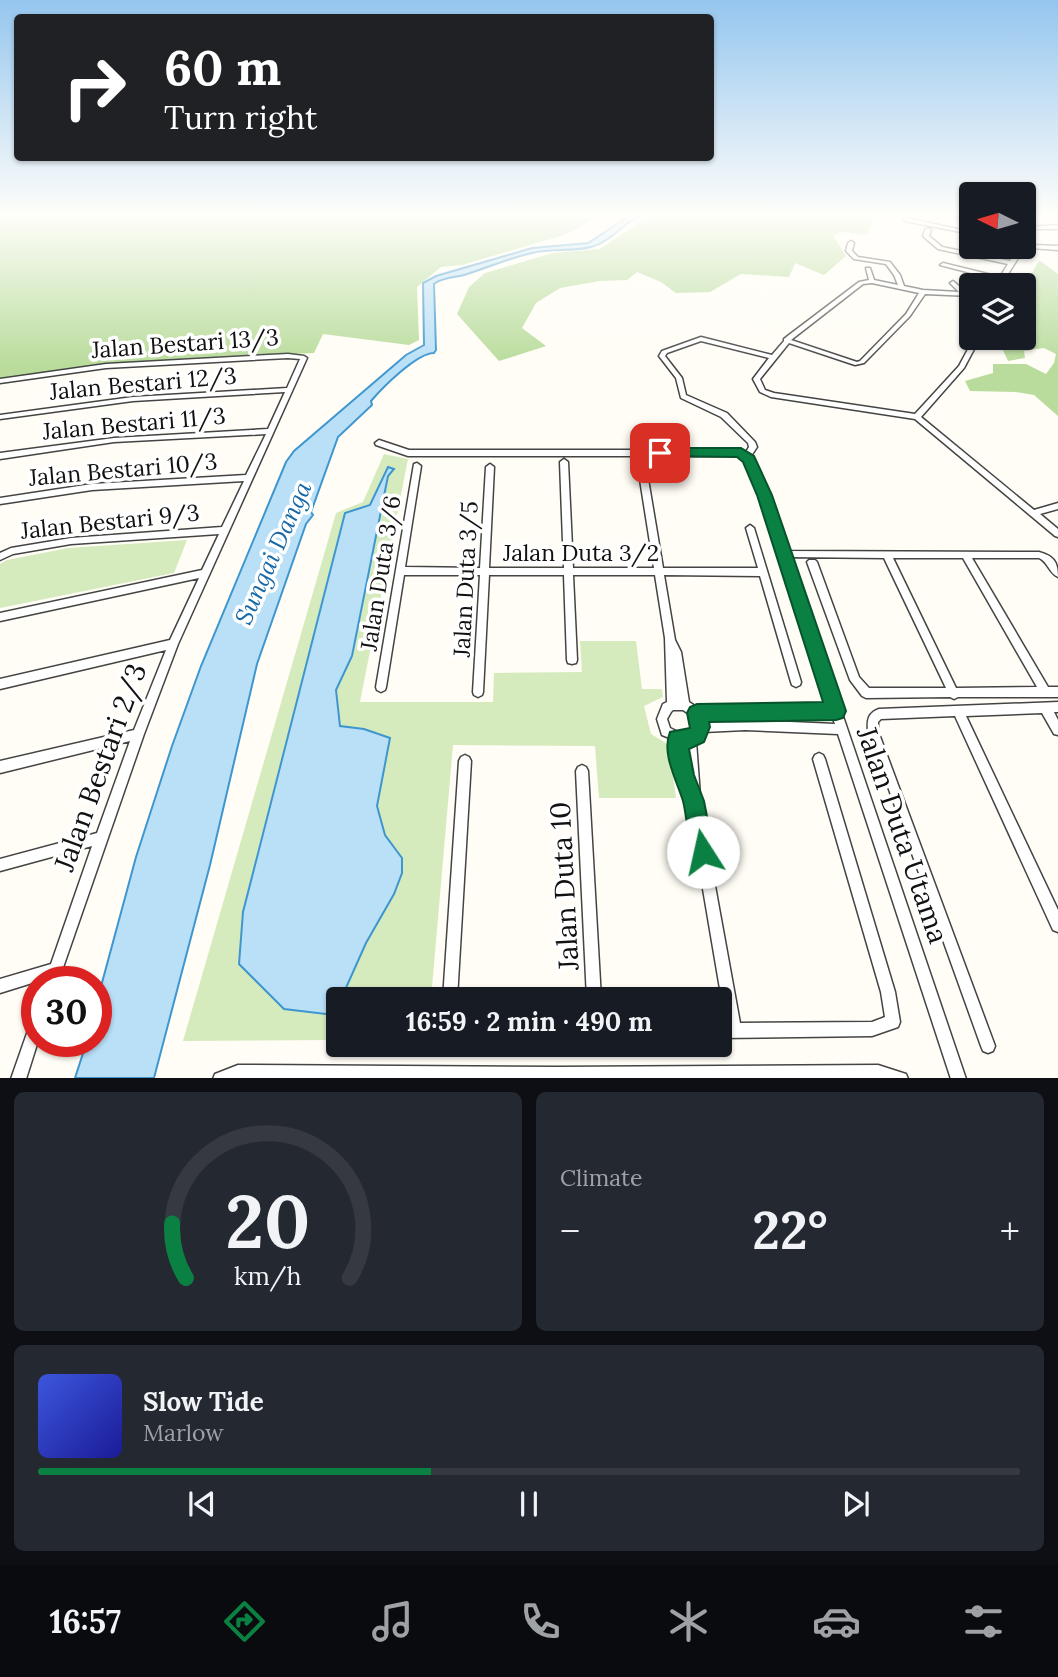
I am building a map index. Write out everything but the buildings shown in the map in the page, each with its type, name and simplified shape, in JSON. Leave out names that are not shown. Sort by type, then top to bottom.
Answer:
[{"type":"street","points":[[889,264],[902,288]]},
{"type":"street","points":[[944,264],[971,273]]},
{"type":"street","points":[[868,269],[872,281]]},
{"type":"street","points":[[959,294],[923,292],[872,281],[861,283],[786,340],[756,379],[762,391],[773,396],[917,417],[1058,534]]},
{"type":"street","points":[[954,283],[959,287]]},
{"type":"street","points":[[786,340],[857,364],[908,315],[923,292]]},
{"type":"street","name":"Jalan Duta Utama","points":[[772,357],[701,340],[664,352],[662,356],[679,378],[683,396],[724,415],[751,442],[753,447],[744,454],[764,495],[959,1078]]},
{"type":"street","points":[[917,417],[962,367],[971,350]]},
{"type":"street","name":"Jalan Bestari 13/3","points":[[0,381],[106,366],[301,356],[303,362],[206,573]]},
{"type":"street","name":"Jalan Bestari 12/3","points":[[0,417],[133,399],[289,390]]},
{"type":"street","name":"Jalan Bestari 11/3","points":[[0,456],[114,440],[271,431]]},
{"type":"street","points":[[379,443],[408,453],[744,454]]},
{"type":"street","points":[[564,463],[572,660]]},
{"type":"street","name":"Jalan Duta 3/6","points":[[381,687],[417,466]]},
{"type":"street","name":"Jalan Duta 3/5","points":[[478,692],[490,467]]},
{"type":"street","points":[[642,467],[670,638],[678,705]]},
{"type":"street","name":"Jalan Bestari 10/3","points":[[0,501],[92,487],[249,478]]},
{"type":"street","points":[[1034,513],[1058,506]]},
{"type":"street","points":[[750,528],[796,682]]},
{"type":"street","name":"Jalan Bestari 9/3","points":[[0,557],[11,551],[71,541],[225,530]]},
{"type":"street","points":[[783,554],[1039,555],[1047,558],[1058,573]]},
{"type":"street","points":[[887,554],[954,694]]},
{"type":"street","points":[[966,555],[1045,692]]},
{"type":"street","points":[[812,562],[861,690],[871,694],[1058,692]]},
{"type":"street","name":"Jalan Duta 3/2","points":[[400,571],[762,572]]},
{"type":"street","points":[[0,617],[206,573]]},
{"type":"street","name":"Jalan Bestari 2/3","points":[[56,966],[138,734],[173,644],[206,573]]},
{"type":"street","points":[[0,684],[173,644]]},
{"type":"street","points":[[678,705],[697,713],[836,711]]},
{"type":"street","points":[[678,705],[663,713],[663,725],[671,736],[683,739],[697,735],[701,727],[697,713]]},
{"type":"street","points":[[1045,707],[1058,730]]},
{"type":"street","points":[[988,1046],[872,725],[874,716],[879,714],[1058,707]]},
{"type":"street","points":[[958,711],[1058,925]]},
{"type":"street","points":[[701,727],[745,725],[841,729]]},
{"type":"street","points":[[0,767],[138,734]]},
{"type":"street","points":[[683,739],[684,775],[694,801],[721,987]]},
{"type":"street","points":[[732,1031],[872,1029],[892,1022],[888,992],[819,759]]},
{"type":"street","points":[[451,987],[465,761]]},
{"type":"street","name":"Jalan Duta 10","points":[[582,771],[593,987]]},
{"type":"street","points":[[0,865],[100,838]]},
{"type":"street","points":[[0,986],[21,982]]},
{"type":"street","points":[[18,1078],[26,1057]]},
{"type":"street","points":[[223,1078],[238,1073],[634,1077],[878,1073],[897,1078]]},
{"type":"green space","points":[[0,264],[464,264],[441,267],[417,287],[419,340],[409,345],[323,334],[314,353],[105,363],[0,379]]},
{"type":"green space","points":[[515,264],[794,264],[789,277],[741,274],[710,292],[676,293],[661,282],[637,272],[627,280],[600,281],[560,288],[536,303],[522,328],[546,346],[499,361],[457,314],[469,287],[485,273]]},
{"type":"green space","points":[[798,264],[836,264],[824,275]]},
{"type":"green space","points":[[1037,264],[1045,264],[1058,274],[1058,416],[1034,395],[970,391],[965,381],[993,373],[993,364],[1026,364],[1046,374],[1054,363],[1056,354],[1044,348],[1036,349],[1036,273],[1032,273]]},
{"type":"green space","points":[[1003,350],[1031,350],[1024,351],[1025,358],[1008,361]]},
{"type":"green space","points":[[384,454],[408,459],[360,702],[493,702],[494,673],[582,672],[580,641],[636,641],[642,689],[662,689],[663,697],[644,706],[651,734],[669,745],[676,798],[599,798],[595,746],[453,745],[432,987],[326,987],[326,1040],[183,1041],[336,513],[363,502]]},
{"type":"green space","points":[[187,540],[174,573],[0,608],[0,564],[7,560],[68,548]]},
{"type":"water","name":"Sungai Danga","points":[[476,264],[496,264],[434,284],[436,350],[401,372],[371,401],[372,405],[338,437],[311,512],[313,515],[306,524],[257,664],[210,865],[154,1078],[75,1078],[82,1057],[112,1057],[112,966],[107,966],[136,857],[201,666],[286,462],[294,451],[406,355],[424,345],[423,283],[436,276]]},
{"type":"water","points":[[388,467],[394,469],[388,476],[352,656],[336,690],[340,726],[364,729],[390,738],[377,806],[385,835],[402,858],[402,873],[346,987],[326,987],[326,1014],[284,1009],[239,964],[243,912],[345,513],[370,505]]},
{"type":"route","points":[[660,453],[741,453],[747,456],[764,495],[836,711],[697,713],[701,727],[697,735],[690,740],[677,739],[684,775],[694,801],[703,852]]}]
